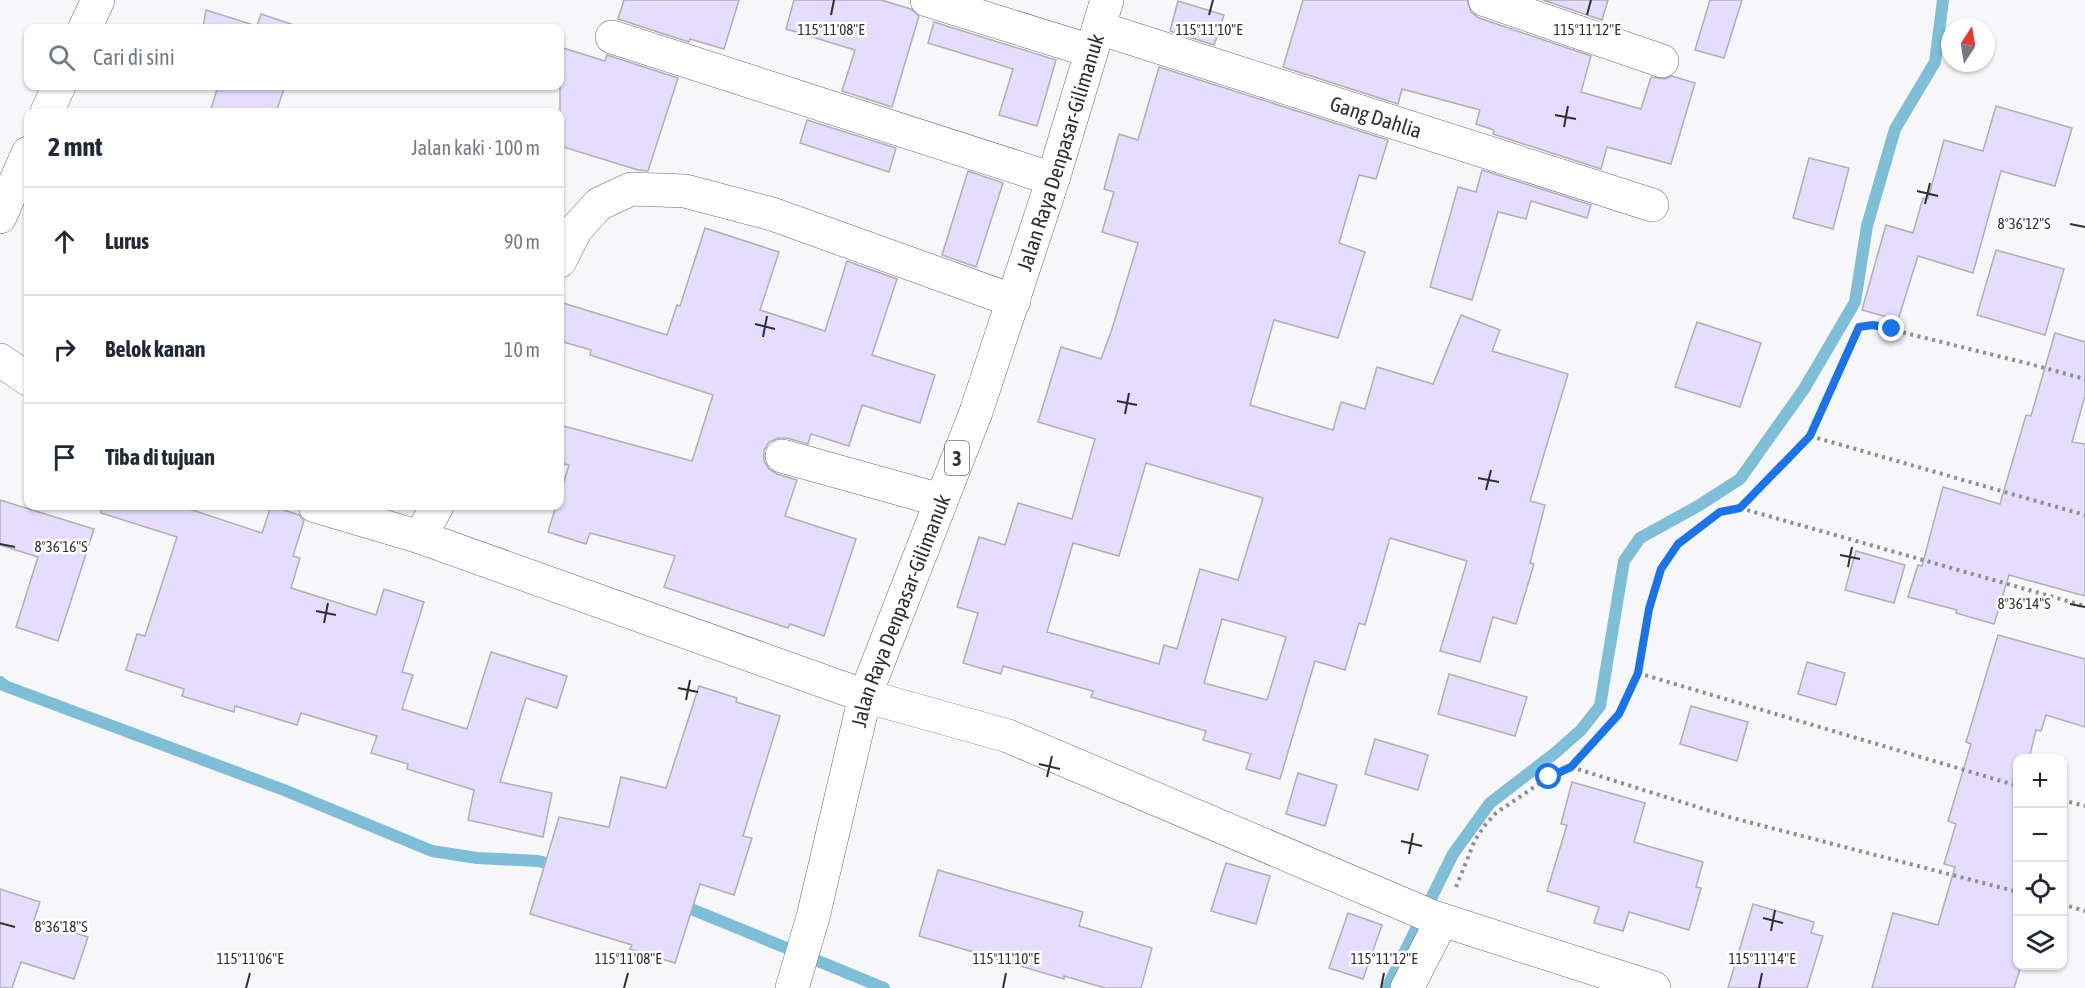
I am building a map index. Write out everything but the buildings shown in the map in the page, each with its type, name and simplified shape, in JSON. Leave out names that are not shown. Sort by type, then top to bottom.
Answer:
[{"type":"main road","points":[[87,24],[98,0]]},
{"type":"main road","name":"Gang Dahlia","points":[[927,0],[1099,26],[1652,205]]},
{"type":"main road","points":[[1485,0],[1662,61]]},
{"type":"main road","name":"Jalan Raya Denpasar-Gilimanuk","points":[[792,988],[813,916],[865,696],[976,412],[1053,179],[1099,26]]},
{"type":"main road","points":[[612,38],[1053,179]]},
{"type":"main road","points":[[49,108],[57,90]]},
{"type":"main road","points":[[1,209],[24,161]]},
{"type":"main road","points":[[564,253],[576,229],[599,204],[631,189],[685,190],[772,214],[1014,301]]},
{"type":"main road","points":[[0,360],[24,376]]},
{"type":"main road","points":[[782,456],[940,500]]},
{"type":"main road","points":[[329,510],[420,537],[865,696],[1008,736],[1437,918],[1654,988]]},
{"type":"main road","points":[[420,537],[435,510]]},
{"type":"main road","points":[[1407,988],[1437,918]]},
{"type":"path","points":[[1740,508],[1810,436],[1859,327],[1873,325],[2085,379]]},
{"type":"path","points":[[1810,436],[2085,515]]},
{"type":"path","points":[[1437,918],[1475,840],[1485,825],[1496,813],[1549,777],[1571,767],[1619,714],[1638,673],[1649,609],[1661,569],[1678,544],[1720,512],[1740,508],[2085,606]]},
{"type":"path","points":[[1638,673],[2013,785]]},
{"type":"path","points":[[1571,767],[1729,817],[2013,891]]},
{"type":"path","points":[[2067,801],[2085,806]]},
{"type":"path","points":[[2067,906],[2085,911]]},
{"type":"waterway","points":[[1387,988],[1453,854],[1490,803],[1555,753],[1581,730],[1600,706],[1624,561],[1640,538],[1698,506],[1740,479],[1804,389],[1855,302],[1867,226],[1895,129],[1935,62],[1943,0]]},
{"type":"waterway","points":[[0,682],[5,686],[284,790],[432,851],[477,858],[538,861],[559,866]]},
{"type":"waterway","points":[[679,904],[884,988]]},
{"type":"route","points":[[1549,777],[1571,767],[1619,714],[1638,673],[1649,609],[1661,569],[1678,544],[1720,512],[1740,508],[1810,436],[1859,327],[1873,325],[1892,329]]}]
